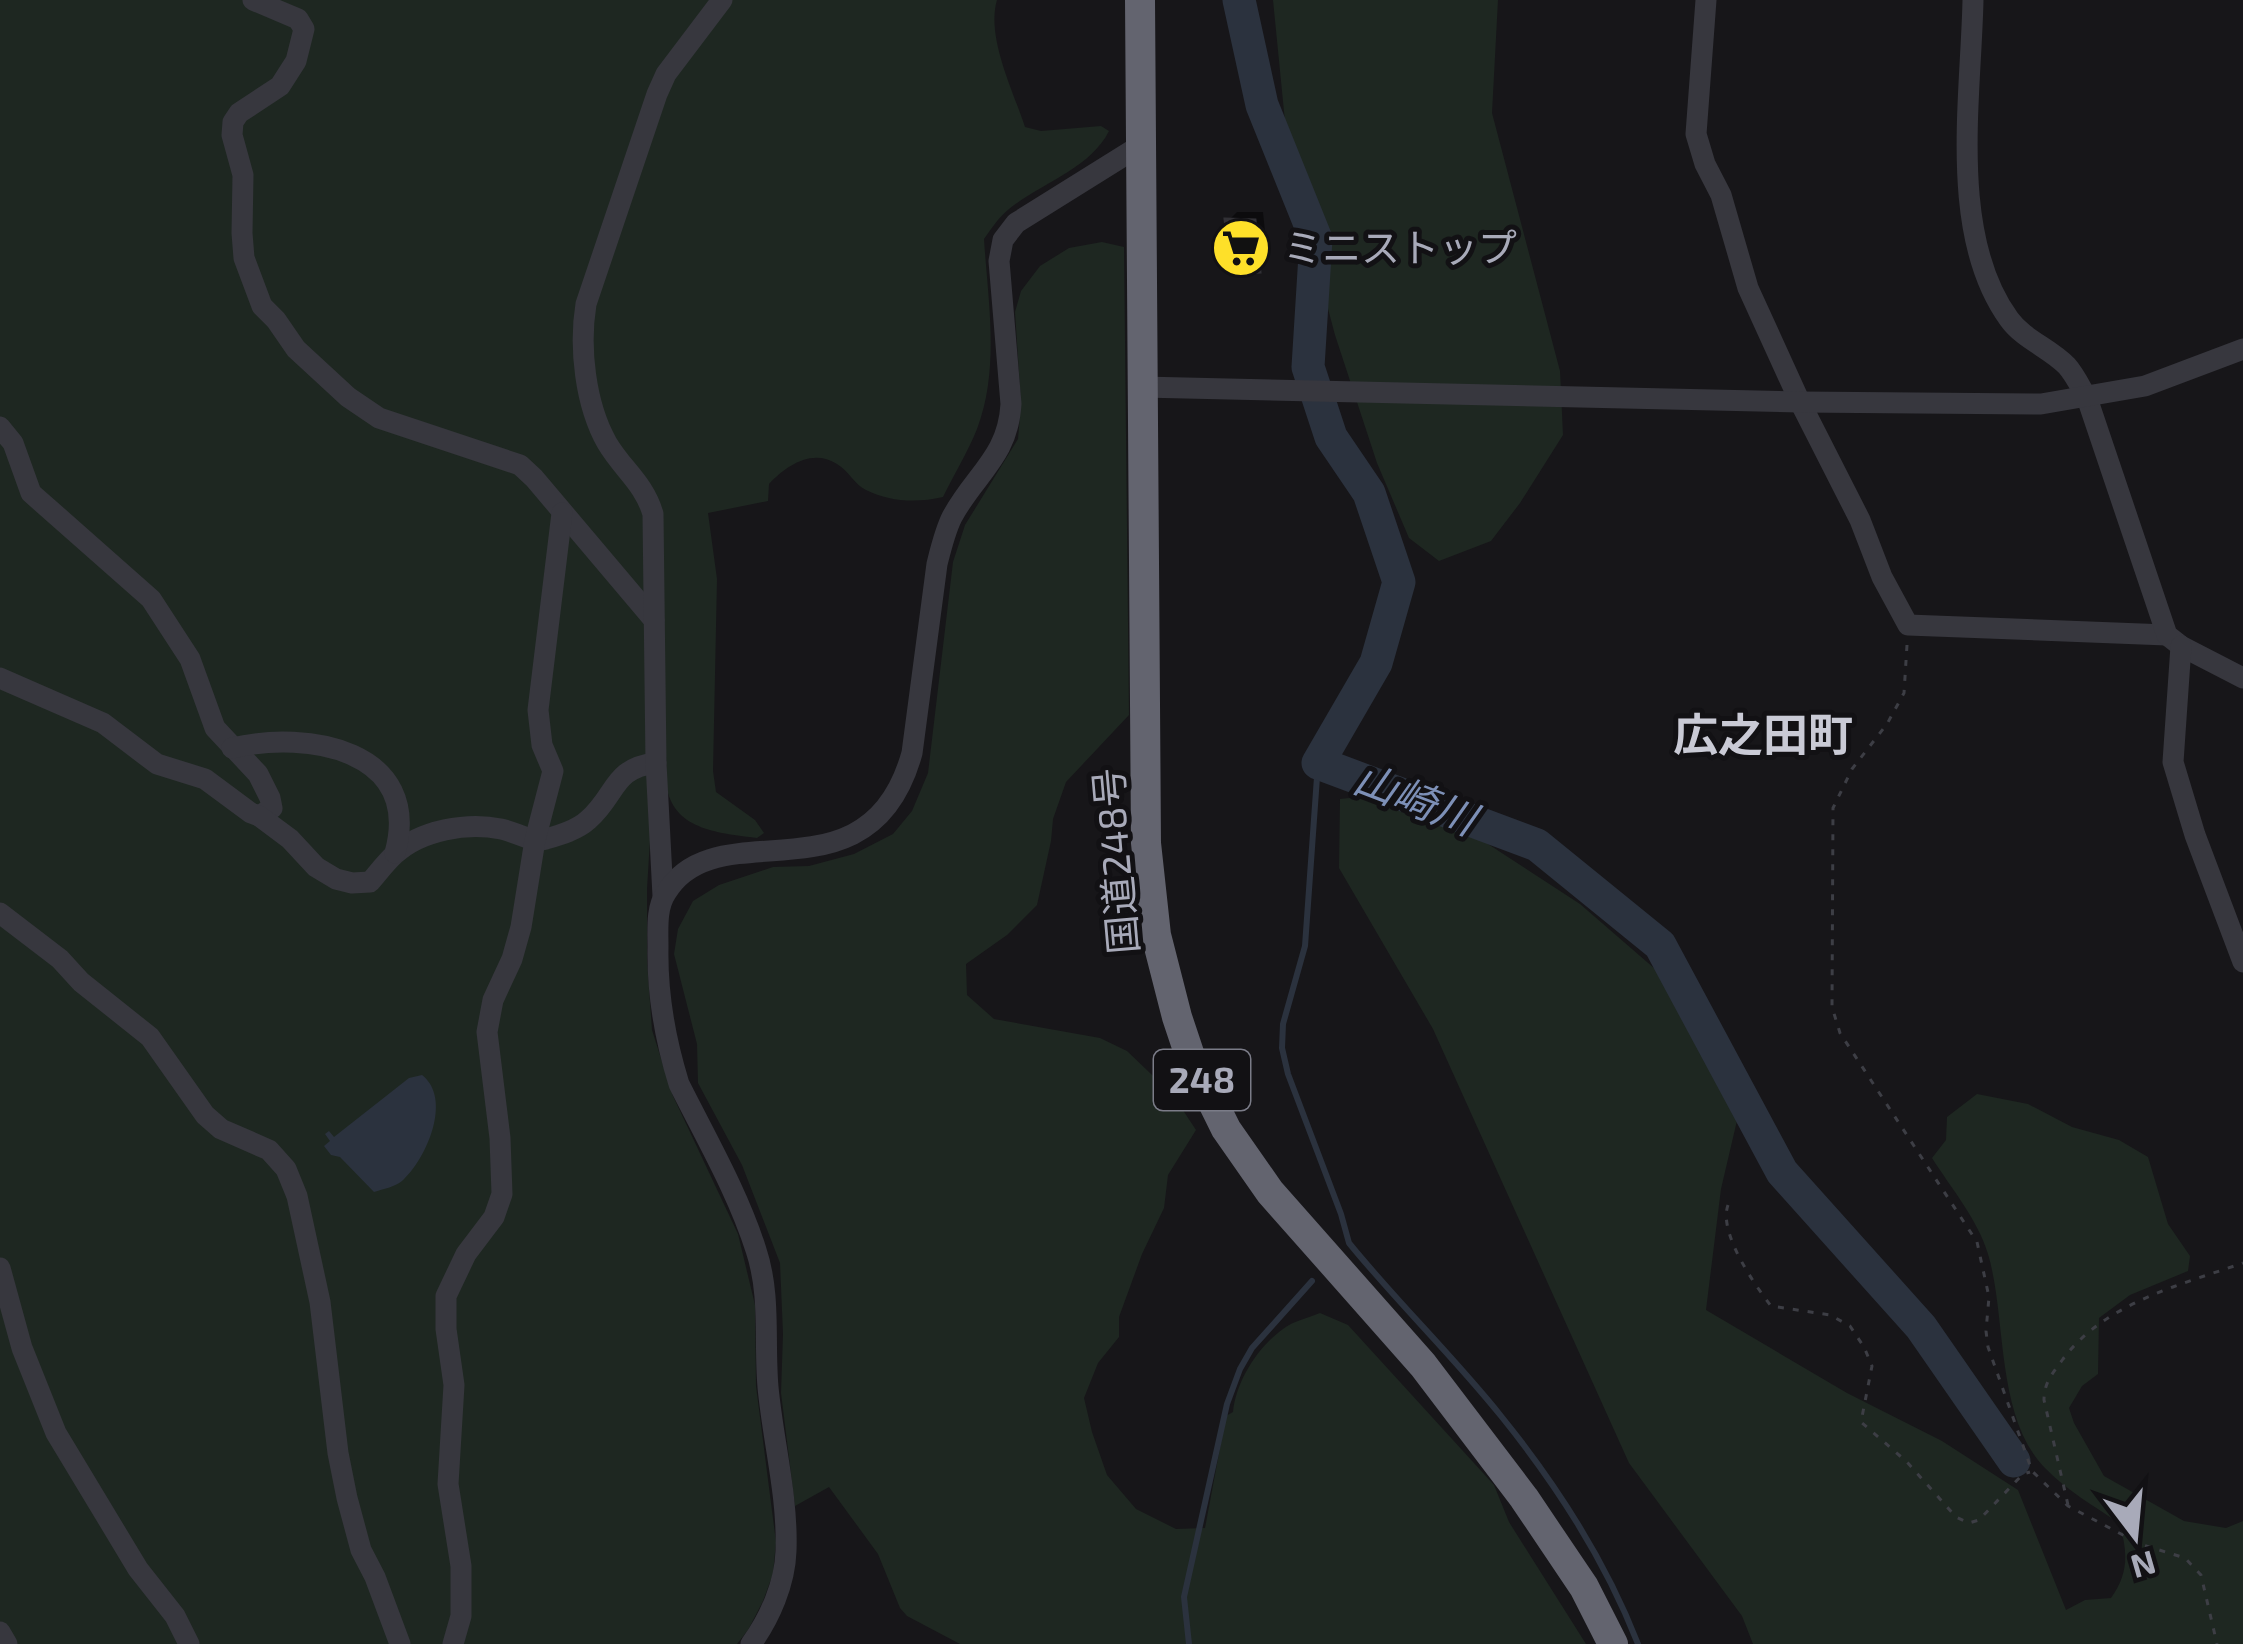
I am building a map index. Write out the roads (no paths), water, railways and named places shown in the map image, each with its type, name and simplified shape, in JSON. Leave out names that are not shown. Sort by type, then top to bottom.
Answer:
[{"type":"highway","name":"国道248号","points":[[1140,0],[1146,843],[1149,888],[1166,977],[1190,1056],[1226,1129],[1270,1192],[1423,1365],[1495,1460],[1584,1587],[1613,1644]]},
{"type":"street","points":[[253,0],[298,19],[304,29],[296,61],[280,86],[233,122],[243,175],[244,258],[262,306],[296,350],[379,418],[520,465],[654,620]]},
{"type":"street","points":[[722,0],[666,74],[657,94],[586,304],[581,333],[597,418],[607,442],[646,491],[653,514],[663,896],[658,966],[672,1061],[747,1225],[763,1278],[767,1384],[787,1554],[771,1609],[752,1644]]},
{"type":"street","points":[[1706,0],[1696,134],[1705,164],[1721,195],[1748,289],[1908,626],[2174,640],[2243,678]]},
{"type":"street","points":[[1973,0],[1968,129],[1974,233],[1989,280],[2010,321],[2067,366],[2087,398],[2174,640],[2173,762],[2243,962]]},
{"type":"street","points":[[663,896],[678,877],[701,863],[741,853],[806,848],[860,831],[896,795],[911,753],[945,536],[1010,427],[998,261],[1003,240],[1016,224],[1141,146]]},
{"type":"street","points":[[1142,387],[2041,404],[2145,386],[2243,349]]},
{"type":"street","points":[[0,427],[13,443],[31,493],[151,599],[190,659],[214,728],[258,774],[273,804],[259,816]]},
{"type":"street","points":[[454,1644],[461,1616],[461,1567],[448,1484],[454,1385],[446,1296],[466,1254],[494,1216],[502,1193],[487,1032],[493,1000],[517,943],[553,770],[542,745],[538,710],[562,513]]},
{"type":"street","points":[[0,678],[103,723],[147,759],[205,779],[290,839],[316,867],[352,884],[370,882],[395,853],[412,842],[452,829],[501,829],[538,842],[585,824],[625,772],[656,763]]},
{"type":"street","points":[[232,748],[293,742],[352,753],[378,771],[395,797],[400,835],[395,853]]},
{"type":"street","points":[[0,913],[150,1037],[221,1129],[269,1150],[286,1169],[297,1196],[320,1302],[347,1498],[362,1550],[400,1644]]},
{"type":"street","points":[[0,1268],[22,1348],[56,1433],[189,1644]]},
{"type":"street","points":[[0,1632],[7,1644]]},
{"type":"water","points":[[422,1075],[435,1099],[427,1145],[402,1181],[374,1192],[340,1157],[331,1155],[324,1146],[330,1141],[325,1134],[329,1131],[334,1137],[409,1078]]},
{"type":"waterway","name":"山崎川","points":[[1239,0],[1262,105],[1316,239],[1308,367],[1331,437],[1369,493],[1399,582],[1376,663],[1318,763],[1537,845],[1660,945],[1782,1172],[1921,1327],[2014,1461]]},
{"type":"waterway","points":[[1318,763],[1305,946],[1283,1024],[1282,1048],[1349,1243],[1483,1394],[1541,1469],[1595,1554],[1638,1644]]},
{"type":"waterway","points":[[1189,1644],[1184,1597],[1227,1404],[1252,1348],[1312,1281]]},
{"type":"place","name":"ミニストップ","points":[[1241,248]]},
{"type":"district","name":"広之田町","points":[[1763,735]]}]
